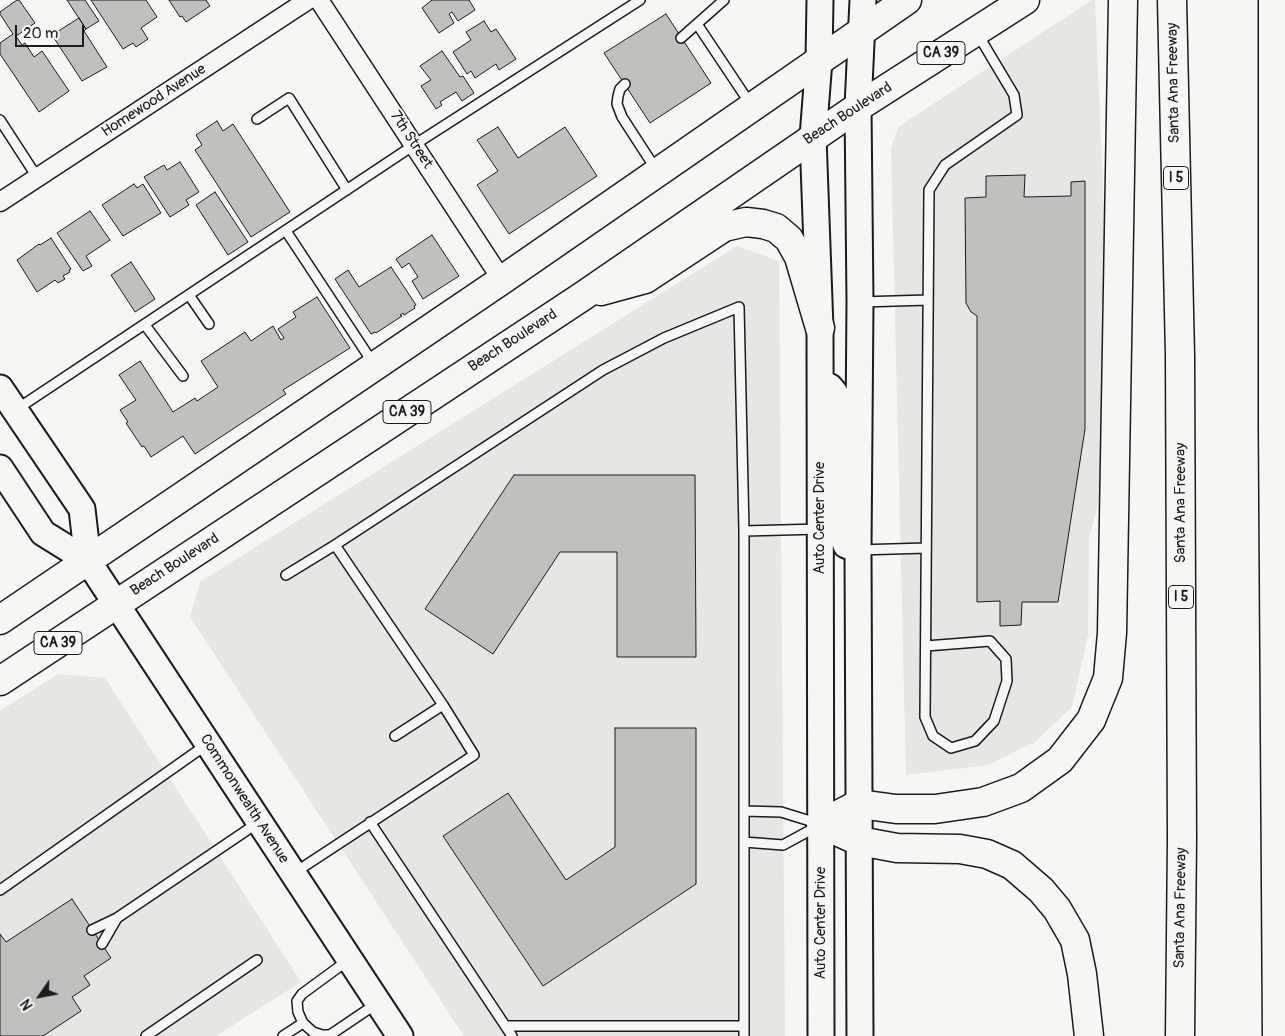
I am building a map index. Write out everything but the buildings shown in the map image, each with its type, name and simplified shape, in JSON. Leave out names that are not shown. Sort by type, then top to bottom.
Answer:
[{"type":"main road","name":"Auto Center Drive","points":[[820,0],[819,60],[813,137],[820,328],[821,1036]]},
{"type":"main road","points":[[860,1036],[858,550],[860,302],[858,107],[863,0]]},
{"type":"main road","points":[[0,620],[502,280],[907,0]]},
{"type":"main road","name":"Beach Boulevard","points":[[0,681],[583,296],[858,107],[1025,0]]},
{"type":"main road","points":[[820,824],[859,804],[896,809],[935,809],[983,802],[1021,788],[1060,760],[1091,720],[1108,678],[1112,623],[1122,0]]},
{"type":"main road","name":"Santa Ana Freeway","points":[[1172,0],[1180,356],[1182,819],[1180,1036]]},
{"type":"main road","points":[[1273,0],[1273,424],[1277,1036]]},
{"type":"main road","points":[[583,296],[645,279],[724,227],[746,222],[763,224],[776,228],[789,239],[799,257],[820,328]]},
{"type":"main road","points":[[820,382],[830,387],[835,393],[838,402],[838,525],[846,545],[858,550]]},
{"type":"main road","name":"Commonwealth Avenue","points":[[0,388],[82,509],[88,561]]},
{"type":"main road","name":"Commonwealth Avenue","points":[[0,468],[43,533],[88,561],[400,1036]]},
{"type":"main road","points":[[820,824],[859,841],[897,848],[960,849],[987,854],[1012,865],[1040,890],[1057,909],[1075,940],[1082,974],[1089,1036]]},
{"type":"street","name":"Homewood Avenue","points":[[0,202],[308,0]]},
{"type":"street","name":"7th Street","points":[[319,0],[502,280]]},
{"type":"lane","points":[[15,411],[414,145],[640,0]]},
{"type":"lane","points":[[681,38],[724,0]]},
{"type":"lane","points":[[697,24],[752,107]]},
{"type":"lane","points":[[926,646],[990,641],[1006,659],[1007,681],[994,721],[976,741],[951,748],[933,736],[925,717],[930,190],[945,165],[1017,115],[1014,95],[976,31]]},
{"type":"lane","points":[[624,84],[620,88],[617,104],[658,173]]},
{"type":"lane","points":[[257,119],[289,98],[347,190]]},
{"type":"lane","points":[[0,120],[38,177]]},
{"type":"lane","points":[[286,231],[375,366]]},
{"type":"lane","points":[[189,295],[209,324]]},
{"type":"lane","points":[[860,302],[928,300]]},
{"type":"lane","points":[[286,575],[603,370],[664,338],[739,307],[744,531],[744,1036]]},
{"type":"lane","points":[[145,325],[183,376]]},
{"type":"lane","points":[[744,531],[820,528]]},
{"type":"lane","points":[[293,874],[474,755],[335,545]]},
{"type":"lane","points":[[858,550],[926,548]]},
{"type":"lane","points":[[395,736],[442,705]]},
{"type":"lane","points":[[0,890],[208,744]]},
{"type":"lane","points":[[744,811],[781,812],[820,824]]},
{"type":"lane","points":[[92,930],[117,918],[259,822]]},
{"type":"lane","points":[[370,822],[512,1036]]},
{"type":"lane","points":[[744,842],[782,845],[820,824]]},
{"type":"lane","points":[[102,944],[117,918]]},
{"type":"lane","points":[[350,959],[302,994],[297,1001],[298,1012],[303,1023],[313,1032],[330,1035],[378,1002]]},
{"type":"lane","points":[[146,1036],[257,960]]},
{"type":"lane","points":[[283,1036],[303,1023]]},
{"type":"lane","points":[[506,1026],[744,1026]]},
{"type":"shaded area","points":[[1092,0],[1095,0],[1114,441],[1089,539],[1088,635],[1072,707],[1035,742],[988,765],[906,775],[891,149],[898,127]]},
{"type":"shaded area","points":[[737,246],[779,261],[785,1036],[464,1036],[190,617],[200,582]]},
{"type":"shaded area","points":[[58,674],[105,678],[301,982],[216,1036],[0,1036],[0,711]]}]
